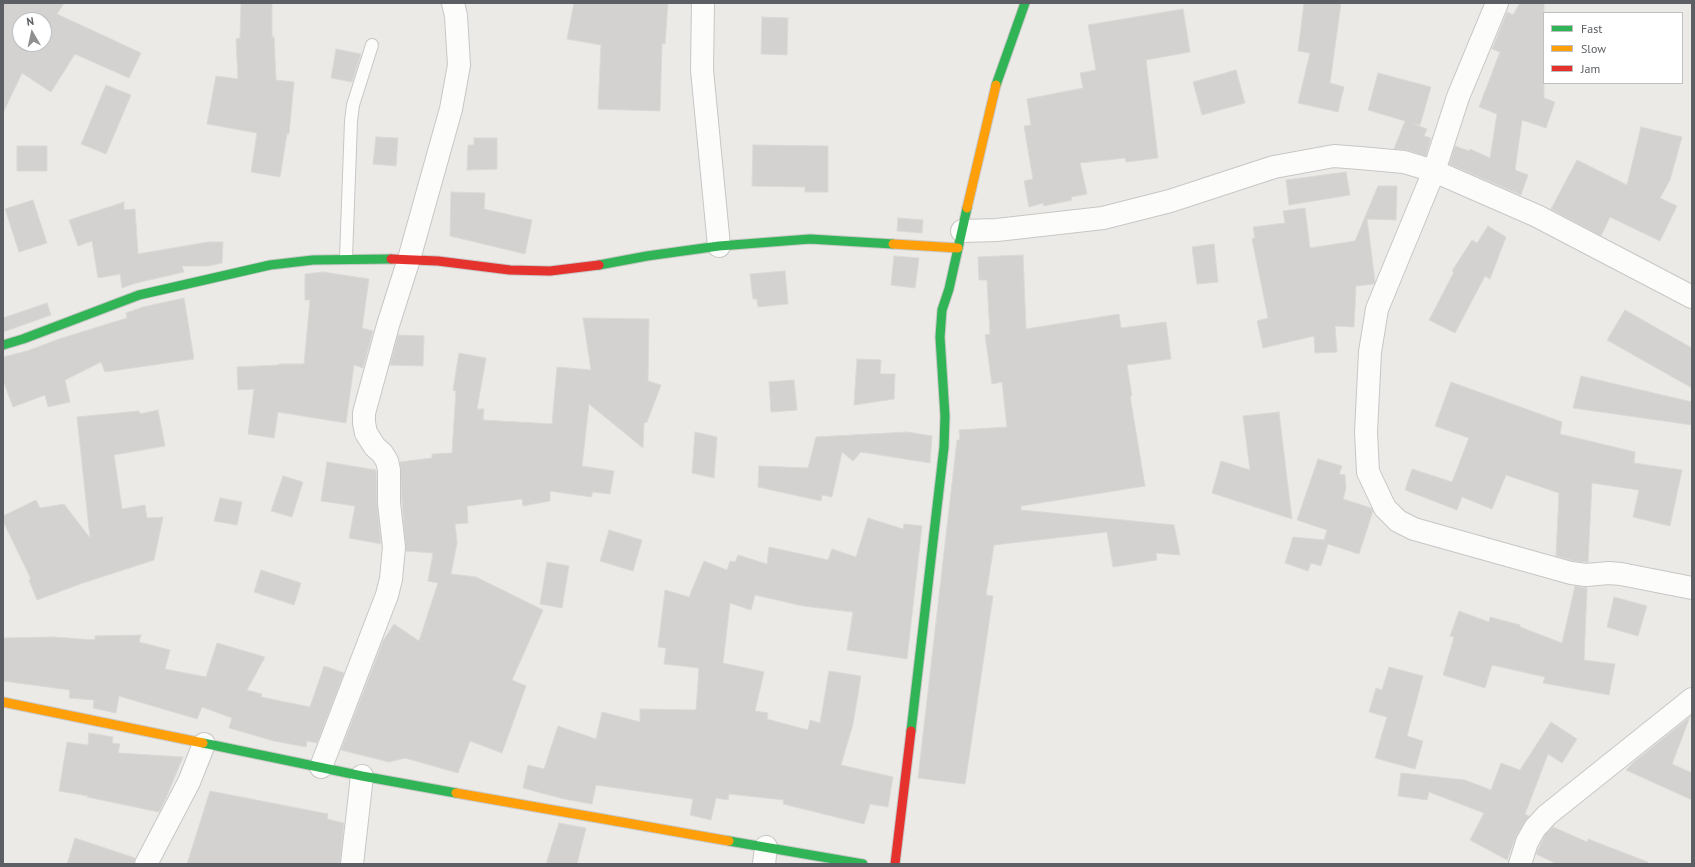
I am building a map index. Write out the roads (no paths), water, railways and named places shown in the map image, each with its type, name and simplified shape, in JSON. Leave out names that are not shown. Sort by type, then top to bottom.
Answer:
[{"type":"street","points":[[321,767],[387,595],[391,579],[394,547],[389,503],[389,470],[387,461],[366,433],[364,413],[451,109],[459,64],[456,16],[453,3]]},
{"type":"street","points":[[703,3],[702,70],[719,246]]},
{"type":"street","points":[[895,864],[944,447],[945,416],[940,337],[942,310],[949,289],[994,90],[1025,3]]},
{"type":"street","points":[[1497,3],[1458,97],[1434,171],[1377,310],[1370,352],[1366,432],[1368,472],[1386,508],[1398,521],[1414,529],[1571,573],[1586,575],[1609,573],[1621,574],[1692,588]]},
{"type":"street","points":[[3,345],[23,339],[139,295],[270,265],[346,258],[409,259],[510,270],[550,271],[582,268],[647,256],[719,246],[810,239],[960,240],[997,230],[1103,218],[1170,201],[1274,167],[1334,156],[1404,162],[1434,171],[1537,216],[1692,297]]},
{"type":"street","points":[[1520,864],[1527,842],[1535,828],[1547,815],[1692,699]]},
{"type":"street","points":[[3,702],[362,776],[765,855],[863,864]]},
{"type":"street","points":[[146,864],[189,782],[204,744]]},
{"type":"street","points":[[352,864],[362,776]]},
{"type":"lane","points":[[346,258],[351,121],[353,104],[372,45]]}]
